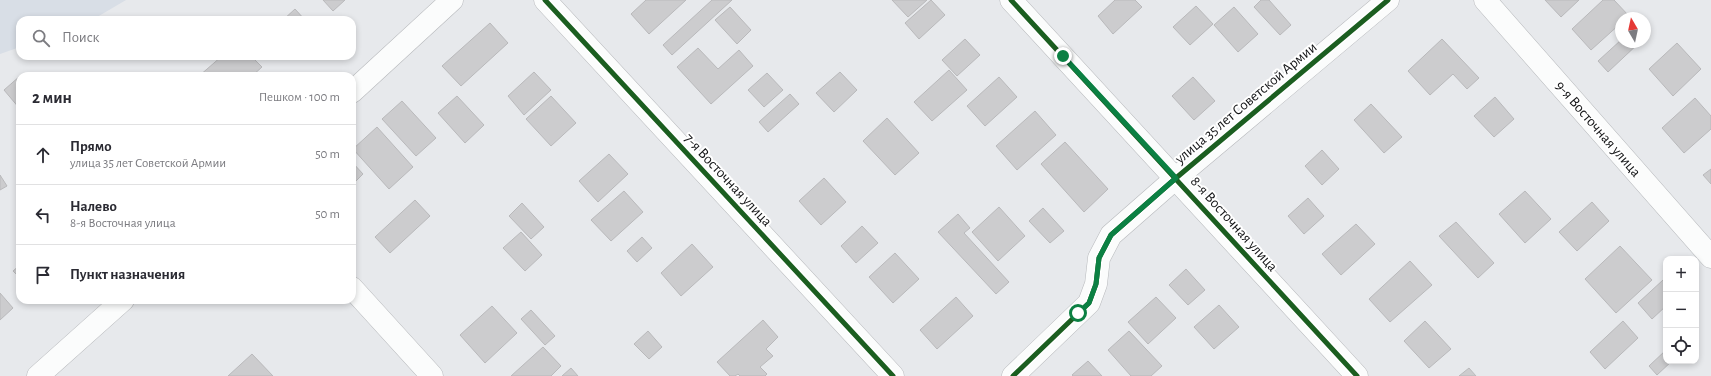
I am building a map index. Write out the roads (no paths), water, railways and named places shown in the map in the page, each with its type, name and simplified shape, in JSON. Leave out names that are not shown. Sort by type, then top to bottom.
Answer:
[{"type":"street","points":[[356,88],[452,0]]},
{"type":"street","name":"7-я Восточная улица","points":[[546,0],[893,376]]},
{"type":"street","name":"8-я Восточная улица","points":[[1011,0],[1357,376]]},
{"type":"street","name":"улица 35 лет Советской Армии","points":[[1012,376],[1089,303],[1096,284],[1099,258],[1111,235],[1176,178],[1388,0]]},
{"type":"street","name":"9-я Восточная улица","points":[[1485,0],[1711,257]]},
{"type":"street","points":[[356,292],[432,376]]},
{"type":"street","points":[[38,376],[118,304]]}]
